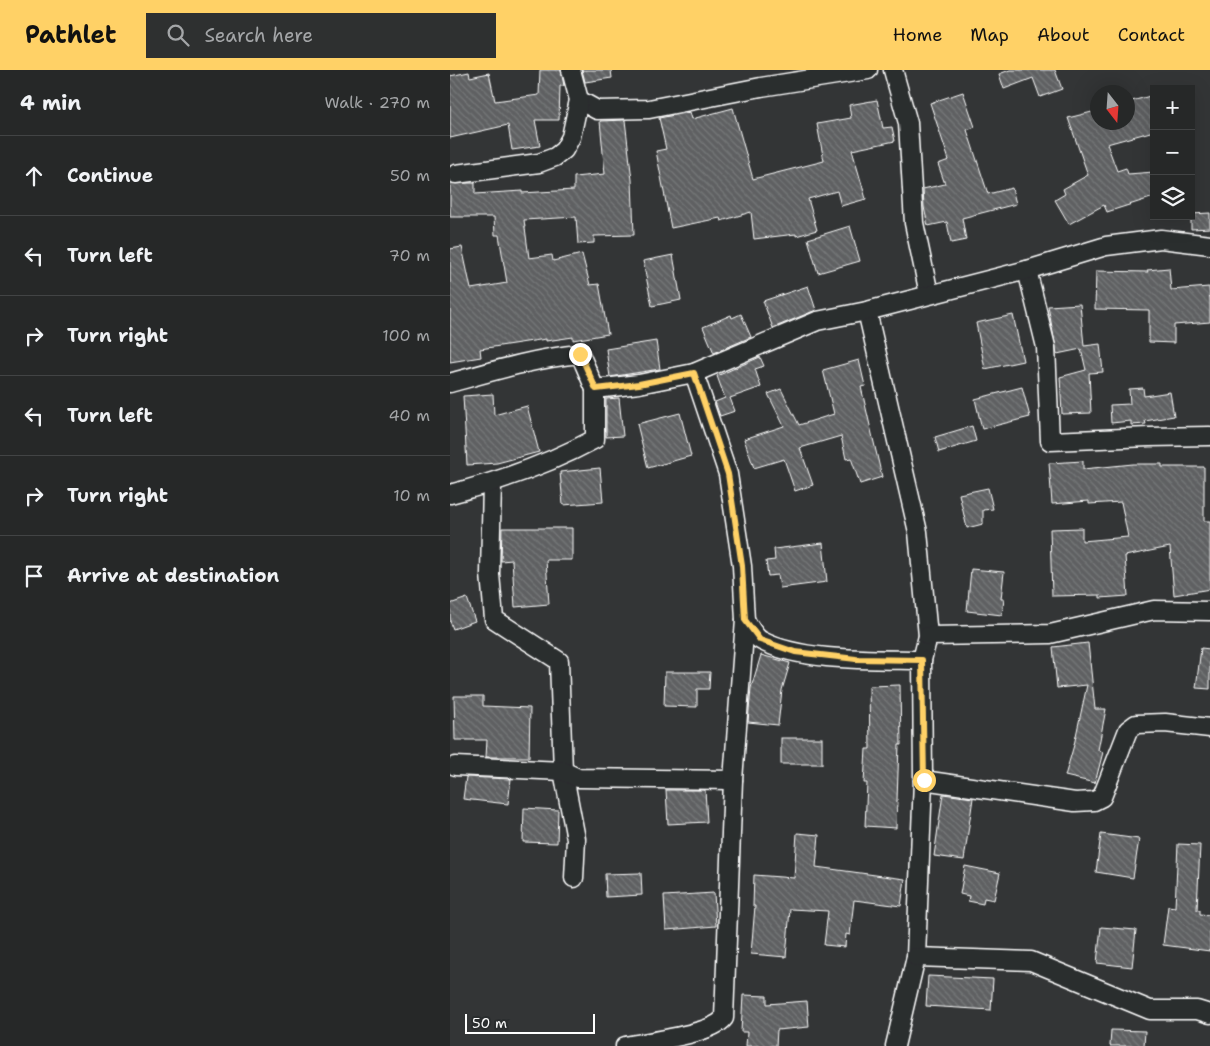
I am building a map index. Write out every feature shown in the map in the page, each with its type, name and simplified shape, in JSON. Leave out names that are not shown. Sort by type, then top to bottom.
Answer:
[{"type":"street","points":[[456,174],[539,163],[555,157],[564,150],[571,137],[578,100],[571,70]]},
{"type":"street","points":[[578,100],[597,110],[649,109],[761,87],[868,70]]},
{"type":"street","points":[[893,70],[908,123],[914,223],[929,294]]},
{"type":"street","points":[[596,389],[639,384],[694,373],[817,321],[868,311],[1027,270],[1106,246],[1161,239],[1210,245]]},
{"type":"street","points":[[1027,270],[1046,347],[1050,441],[1149,436],[1210,436]]},
{"type":"street","points":[[868,311],[918,532],[928,636],[922,660],[924,780],[916,957],[895,1046]]},
{"type":"street","points":[[450,383],[538,360],[580,354],[596,389],[595,439],[552,460],[492,484],[450,494]]},
{"type":"street","points":[[625,1046],[693,1040],[721,1022],[724,1018],[733,780],[745,620],[742,566],[728,474],[694,373]]},
{"type":"street","points":[[492,484],[490,574],[494,619],[559,660],[563,771],[576,839],[574,878]]},
{"type":"street","points":[[928,636],[1050,634],[1154,610],[1210,611]]},
{"type":"street","points":[[745,620],[760,640],[795,652],[856,659],[922,660]]},
{"type":"street","points":[[924,780],[1075,802],[1094,801],[1102,797],[1128,730],[1136,724],[1165,723],[1210,728]]},
{"type":"street","points":[[456,766],[563,771],[578,778],[733,780]]},
{"type":"street","points":[[916,957],[1031,961],[1150,1010],[1197,1010],[1210,1014]]},
{"type":"building","points":[[540,70],[561,70],[564,86],[560,86],[559,120],[535,120],[540,146],[512,150],[508,125],[450,138],[450,76],[469,72],[470,77],[489,73],[495,101],[539,95]]},
{"type":"building","points":[[582,70],[611,70],[612,78],[585,82]]},
{"type":"building","points":[[1010,70],[1055,70],[1062,89],[1040,97],[1033,78],[1004,89],[999,74]]},
{"type":"building","points":[[963,92],[975,127],[967,130],[988,194],[1012,188],[1016,204],[962,218],[966,240],[951,243],[947,222],[928,226],[923,189],[945,184],[938,164],[949,160],[930,103]]},
{"type":"building","points":[[1150,96],[1150,132],[1107,144],[1117,171],[1126,168],[1128,174],[1150,172],[1150,198],[1107,212],[1104,205],[1069,224],[1055,200],[1065,194],[1063,189],[1088,175],[1068,118],[1090,112],[1090,130],[1135,130],[1135,100]]},
{"type":"building","points":[[877,100],[883,128],[892,127],[895,141],[852,150],[866,199],[841,206],[837,191],[808,199],[817,230],[796,236],[796,234],[754,239],[751,212],[721,221],[720,218],[671,228],[656,151],[666,149],[659,118],[690,112],[692,119],[733,108],[753,179],[824,161],[817,124],[851,118],[849,105]]},
{"type":"building","points":[[625,120],[632,180],[634,235],[594,236],[594,243],[578,244],[576,217],[524,220],[529,258],[552,255],[553,261],[582,254],[590,285],[599,284],[608,334],[573,340],[573,337],[546,341],[546,339],[480,349],[481,357],[450,362],[450,249],[462,247],[471,289],[507,283],[499,235],[495,235],[494,217],[450,217],[450,183],[475,183],[475,194],[574,190],[574,177],[605,174],[600,121]]},
{"type":"building","points":[[1210,213],[1210,228],[1191,229],[1191,220],[1195,220],[1195,214]]},
{"type":"building","points":[[850,226],[860,261],[818,273],[808,239]]},
{"type":"building","points":[[673,255],[681,300],[652,306],[643,261]]},
{"type":"building","points":[[1169,268],[1171,290],[1209,287],[1210,302],[1210,322],[1174,325],[1174,343],[1149,342],[1149,310],[1095,309],[1096,271],[1148,272],[1147,270]]},
{"type":"building","points":[[808,286],[816,310],[773,328],[763,301]]},
{"type":"building","points":[[1080,304],[1084,346],[1100,344],[1103,372],[1089,373],[1091,413],[1062,414],[1060,377],[1086,370],[1081,349],[1057,354],[1048,306]]},
{"type":"building","points":[[741,314],[751,337],[714,353],[703,327],[731,315],[732,318]]},
{"type":"building","points":[[1013,315],[1023,361],[985,369],[976,323]]},
{"type":"building","points":[[656,341],[660,369],[610,377],[606,349]]},
{"type":"building","points":[[760,357],[764,366],[755,369],[761,387],[730,398],[735,411],[720,416],[715,402],[725,398],[717,376]]},
{"type":"building","points":[[859,360],[865,386],[861,387],[882,477],[860,484],[851,458],[846,459],[841,436],[800,448],[813,485],[795,491],[784,459],[754,468],[744,439],[784,426],[768,394],[781,389],[799,425],[834,414],[823,370]]},
{"type":"building","points":[[1022,387],[1030,417],[982,429],[975,399]]},
{"type":"building","points":[[1143,388],[1144,396],[1170,392],[1174,416],[1145,421],[1146,424],[1131,425],[1131,421],[1111,423],[1110,405],[1130,404],[1129,389]]},
{"type":"building","points":[[493,394],[494,415],[527,406],[539,452],[497,463],[467,465],[463,396]]},
{"type":"building","points":[[619,398],[623,436],[606,437],[606,399]]},
{"type":"building","points":[[680,413],[691,456],[648,468],[637,424]]},
{"type":"building","points":[[972,426],[976,441],[939,452],[935,437]]},
{"type":"building","points":[[1083,461],[1083,469],[1133,464],[1162,464],[1162,467],[1204,467],[1204,521],[1210,521],[1210,589],[1174,595],[1170,547],[1125,556],[1128,596],[1100,598],[1100,595],[1052,596],[1050,529],[1082,528],[1082,541],[1128,537],[1121,502],[1089,504],[1089,501],[1052,504],[1049,463]]},
{"type":"building","points":[[600,468],[603,502],[563,505],[560,472]]},
{"type":"building","points":[[988,488],[993,509],[983,510],[983,524],[967,528],[959,494]]},
{"type":"building","points":[[502,528],[572,528],[572,560],[546,560],[549,604],[515,607],[512,560],[501,561]]},
{"type":"building","points":[[823,543],[827,582],[780,588],[778,575],[768,576],[766,561],[775,560],[774,549]]},
{"type":"building","points":[[971,569],[1004,572],[1001,599],[1004,599],[1002,615],[967,611]]},
{"type":"building","points":[[467,598],[475,621],[453,629],[450,621],[450,604]]},
{"type":"building","points":[[1088,643],[1095,709],[1106,709],[1098,750],[1103,752],[1095,783],[1065,776],[1087,685],[1057,688],[1053,647]]},
{"type":"building","points":[[1201,648],[1210,649],[1210,689],[1196,688]]},
{"type":"building","points":[[761,655],[790,663],[782,690],[778,725],[748,722],[751,688]]},
{"type":"building","points":[[665,672],[710,672],[709,689],[697,689],[697,707],[664,706]]},
{"type":"building","points":[[900,685],[901,745],[899,745],[896,828],[865,826],[867,783],[864,783],[866,749],[870,749],[869,686]]},
{"type":"building","points":[[454,696],[483,696],[483,706],[530,708],[529,757],[486,757],[487,740],[455,740]]},
{"type":"building","points":[[781,738],[822,738],[822,764],[781,764]]},
{"type":"building","points":[[466,777],[511,779],[508,804],[463,799]]},
{"type":"building","points":[[666,790],[705,790],[707,822],[668,824]]},
{"type":"building","points":[[943,794],[973,798],[964,860],[934,856]]},
{"type":"building","points":[[524,808],[558,810],[557,843],[523,842]]},
{"type":"building","points":[[797,833],[819,835],[816,867],[905,879],[901,906],[854,900],[850,935],[846,934],[845,947],[824,945],[828,911],[790,909],[786,957],[751,954],[755,906],[753,906],[754,875],[794,878]]},
{"type":"building","points":[[1101,834],[1139,839],[1133,878],[1096,872]]},
{"type":"building","points":[[1178,844],[1200,845],[1197,910],[1200,910],[1200,914],[1210,915],[1210,951],[1163,945],[1168,906],[1175,907]]},
{"type":"building","points":[[965,866],[1000,873],[994,900],[984,898],[983,904],[968,901],[969,896],[960,894]]},
{"type":"building","points":[[641,873],[642,895],[606,897],[605,874]]},
{"type":"building","points":[[714,893],[716,926],[666,930],[664,896]]},
{"type":"building","points":[[1101,927],[1136,930],[1132,967],[1097,963]]},
{"type":"building","points":[[928,976],[993,979],[991,1010],[926,1006]]},
{"type":"building","points":[[743,995],[767,996],[767,1004],[807,1001],[809,1027],[777,1030],[776,1046],[746,1046],[747,1032],[741,1032]]},
{"type":"building","points":[[1111,1030],[1145,1031],[1144,1046],[1110,1046]]},
{"type":"route","points":[[580,354],[596,389],[639,384],[694,373],[728,474],[742,566],[745,620],[760,640],[795,652],[856,659],[922,660],[924,780]]}]
